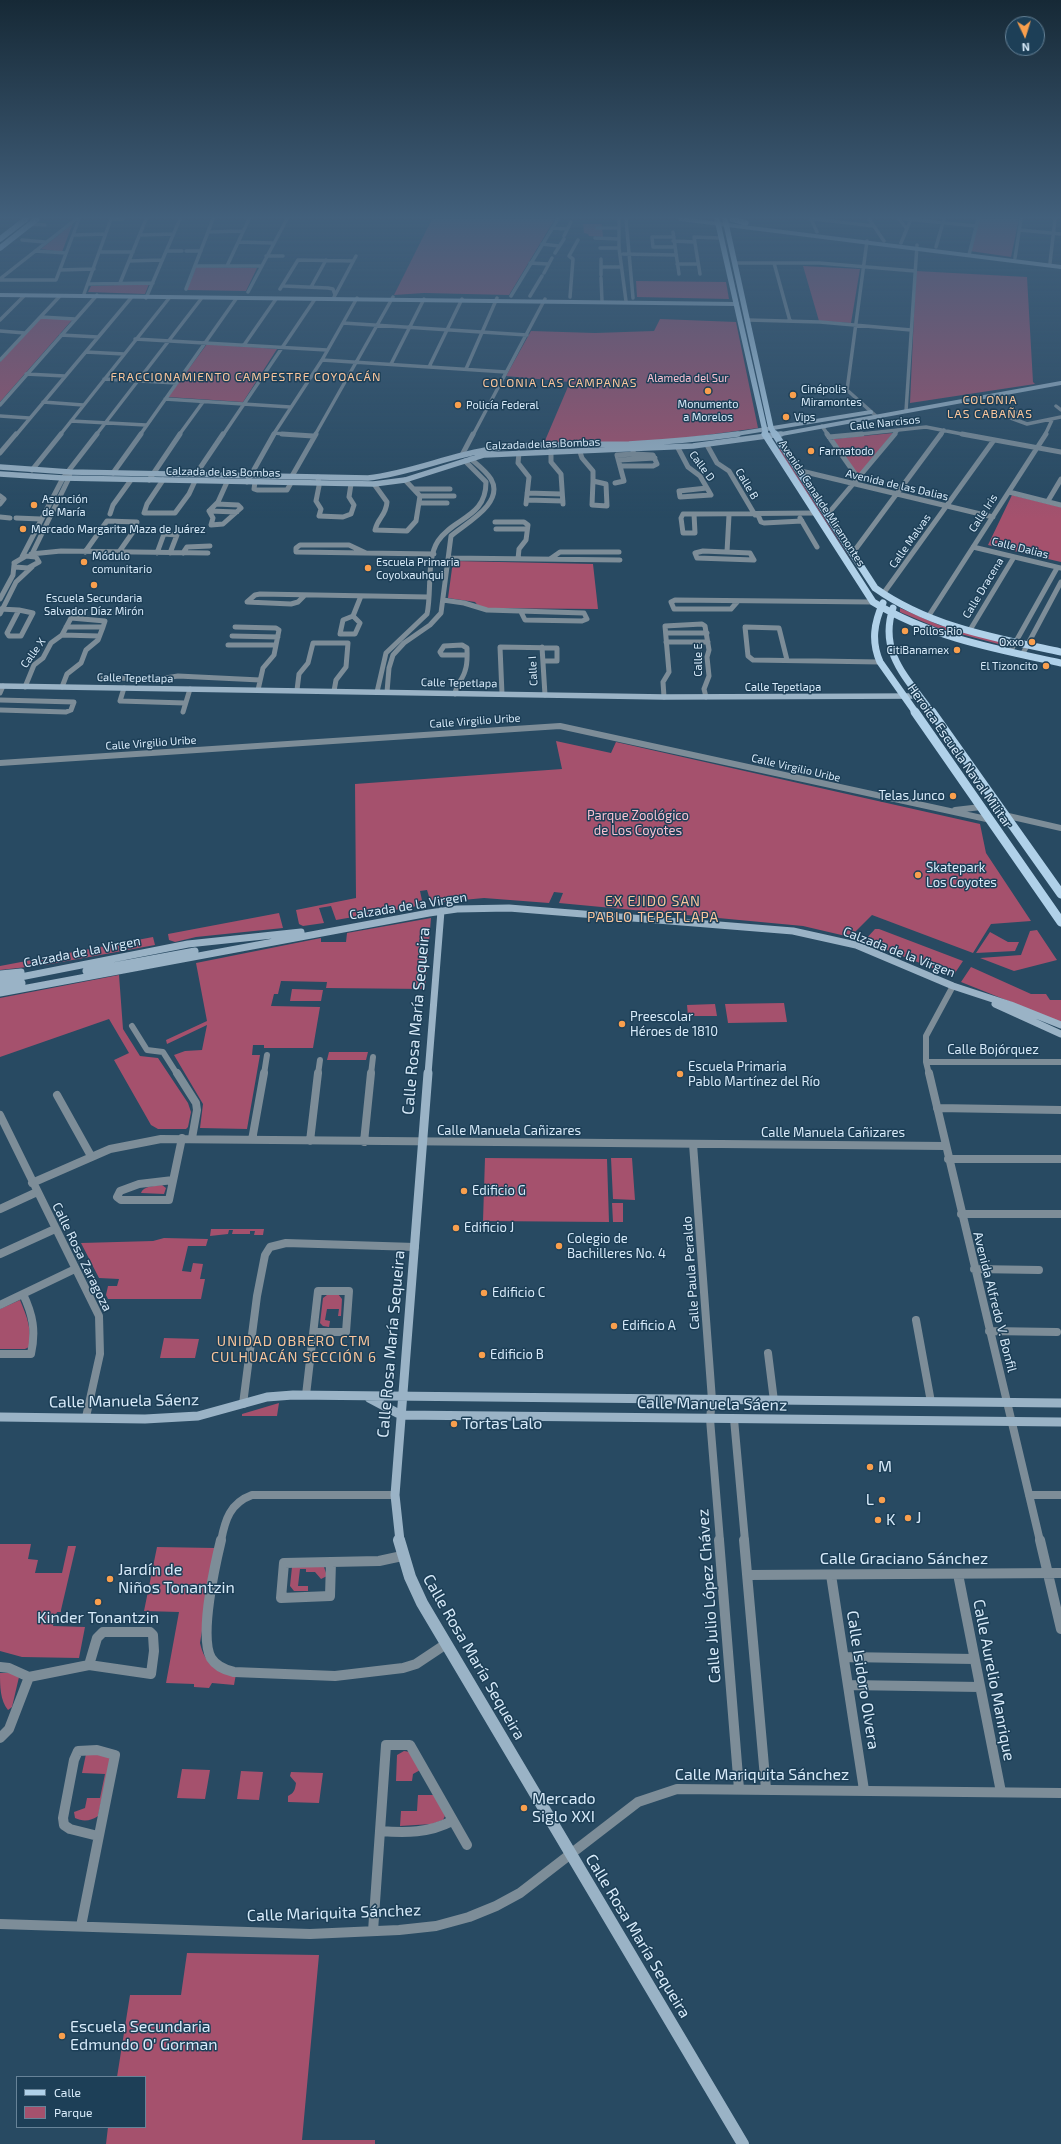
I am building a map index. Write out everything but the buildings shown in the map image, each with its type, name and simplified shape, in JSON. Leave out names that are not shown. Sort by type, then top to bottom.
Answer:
[{"type":"main road","name":"Avenida Canal de Miramontes","points":[[740,319],[769,432],[815,513],[873,602],[891,613],[951,636],[1022,655],[1061,663]]},
{"type":"main road","name":"Avenida Canal de Miramontes","points":[[748,320],[769,432],[799,473],[875,588],[898,603],[928,617],[970,630],[1061,652]]},
{"type":"main road","name":"Calzada de las Bombas","points":[[0,467],[70,472],[250,474],[368,478],[395,475],[462,455],[492,449],[550,449],[688,440],[822,426],[1061,379]]},
{"type":"main road","name":"Calzada de las Bombas","points":[[0,474],[131,480],[374,484],[405,480],[491,454],[519,453],[550,449],[580,452],[633,452],[708,445],[871,412],[906,409],[1061,383]]},
{"type":"main road","points":[[865,418],[871,414],[871,412]]},
{"type":"main road","points":[[688,440],[693,446]]},
{"type":"main road","name":"Heroica Escuela Naval Militar","points":[[886,596],[880,607],[873,629],[875,649],[880,662],[902,696],[981,807],[1057,908],[1061,922]]},
{"type":"main road","name":"Heroica Escuela Naval Militar","points":[[898,603],[893,606],[886,632],[891,652],[918,696],[1061,894]]},
{"type":"main road","name":"Calle Tepetlapa","points":[[1,686],[664,697],[918,696]]},
{"type":"main road","name":"Calzada de la Virgen","points":[[0,993],[441,911],[509,908],[793,931],[820,936],[856,946],[976,995],[1011,1005],[1061,1025]]},
{"type":"main road","name":"Calle Rosa María Sequeira","points":[[441,911],[395,1495],[396,1525],[402,1556],[413,1585],[446,1644],[743,2144]]},
{"type":"main road","name":"Calzada de la Virgen","points":[[0,981],[49,970],[200,942],[293,932],[312,934]]},
{"type":"main road","name":"Calzada de la Virgen","points":[[0,986],[202,950],[254,945]]},
{"type":"main road","points":[[0,974],[49,970]]},
{"type":"main road","name":"Calzada de la Virgen","points":[[976,995],[1009,1012],[1061,1034]]},
{"type":"main road","name":"Calle Manuela Sáenz","points":[[0,1417],[145,1418],[198,1416],[282,1395],[1061,1403]]},
{"type":"main road","name":"Calle Manuela Sáenz","points":[[367,1396],[401,1415],[1061,1422]]},
{"type":"street","points":[[0,360],[39,319]]},
{"type":"street","points":[[0,405],[75,319]]},
{"type":"street","points":[[0,453],[113,319]]},
{"type":"street","points":[[32,470],[135,339],[153,319]]},
{"type":"street","points":[[22,557],[63,478],[70,472],[186,319]]},
{"type":"street","points":[[113,472],[222,319]]},
{"type":"street","points":[[244,345],[262,319]]},
{"type":"street","points":[[196,474],[302,319]]},
{"type":"street","points":[[247,482],[250,474],[274,433],[322,360],[345,319]]},
{"type":"street","points":[[292,476],[313,436],[382,319]]},
{"type":"street","points":[[391,364],[415,319]]},
{"type":"street","points":[[429,367],[452,319]]},
{"type":"street","points":[[466,369],[488,319]]},
{"type":"street","points":[[462,455],[535,319]]},
{"type":"street","points":[[857,319],[847,390],[876,416]]},
{"type":"street","points":[[906,409],[912,319]]},
{"type":"street","points":[[748,320],[790,321],[911,330]]},
{"type":"street","points":[[343,323],[527,335]]},
{"type":"street","points":[[0,331],[25,333]]},
{"type":"street","points":[[61,335],[98,337]]},
{"type":"street","points":[[135,339],[328,350]]},
{"type":"street","points":[[86,352],[124,354]]},
{"type":"street","points":[[322,360],[506,372]]},
{"type":"street","points":[[26,374],[65,376]]},
{"type":"street","points":[[104,379],[177,383]]},
{"type":"street","points":[[165,399],[290,407]]},
{"type":"street","points":[[43,402],[83,405]]},
{"type":"street","points":[[149,480],[152,473],[203,402]]},
{"type":"street","points":[[1056,406],[1061,410]]},
{"type":"street","points":[[1018,412],[1008,417],[1027,424],[1061,417]]},
{"type":"street","points":[[0,416],[29,418]]},
{"type":"street","name":"Calle Iris","points":[[928,617],[1038,448],[1052,420]]},
{"type":"street","points":[[71,421],[146,425]]},
{"type":"street","points":[[822,426],[858,478]]},
{"type":"street","name":"Calle Narcisos","points":[[829,437],[926,427],[1061,452]]},
{"type":"street","points":[[827,515],[898,430]]},
{"type":"street","points":[[852,554],[944,430]]},
{"type":"street","points":[[274,433],[313,436]]},
{"type":"street","name":"Calle Malvas","points":[[886,596],[994,440]]},
{"type":"street","name":"Calle B","points":[[708,445],[717,463],[729,471],[757,515]]},
{"type":"street","name":"Calle D","points":[[678,448],[688,467],[700,476],[707,488],[711,495],[680,497],[678,492],[707,488]]},
{"type":"street","points":[[519,453],[518,463],[529,477],[527,502],[563,502],[561,494],[561,474],[551,462],[550,449]]},
{"type":"street","points":[[580,452],[582,458],[593,471],[592,481],[592,505],[607,506],[606,484],[592,481]]},
{"type":"street","points":[[615,482],[624,482],[617,455],[633,452],[649,454],[655,458],[656,465],[621,466]]},
{"type":"street","points":[[619,460],[655,458]]},
{"type":"street","points":[[387,692],[390,663],[394,654],[438,618],[442,607],[451,536],[485,510],[493,496],[493,482],[471,459]]},
{"type":"street","points":[[377,692],[386,653],[420,622],[429,607],[428,597],[436,545],[446,533],[482,503],[487,492],[486,482],[465,461]]},
{"type":"street","points":[[31,555],[69,478],[70,472]]},
{"type":"street","name":"Avenida de las Dalias","points":[[799,473],[992,519]]},
{"type":"street","points":[[318,477],[319,484],[316,501],[321,509],[320,516],[343,517],[353,512],[354,505],[349,497],[351,484]]},
{"type":"street","points":[[1048,501],[1061,479]]},
{"type":"street","points":[[110,514],[113,504],[131,480]]},
{"type":"street","points":[[163,480],[158,491],[148,501],[144,513],[175,513],[181,503],[189,496],[195,481]]},
{"type":"street","points":[[374,484],[387,502],[386,512],[377,522],[375,530],[407,531],[416,521],[420,496],[405,480]]},
{"type":"street","points":[[209,511],[217,504],[227,482]]},
{"type":"street","points":[[414,489],[450,489]]},
{"type":"street","points":[[1009,492],[1061,504]]},
{"type":"street","points":[[527,493],[561,494]]},
{"type":"street","points":[[420,496],[454,496]]},
{"type":"street","points":[[0,504],[2,497]]},
{"type":"street","points":[[420,503],[447,503]]},
{"type":"street","points":[[209,511],[213,518],[211,525],[215,526],[225,524],[241,508],[240,506],[217,504]]},
{"type":"street","points":[[209,511],[237,512]]},
{"type":"street","points":[[694,514],[695,533],[683,533],[681,515],[694,514],[757,515],[815,513]]},
{"type":"street","points":[[797,514],[817,547]]},
{"type":"street","points":[[727,552],[726,541],[730,529],[729,515]]},
{"type":"street","points":[[757,515],[761,522],[764,523],[802,521]]},
{"type":"street","points":[[0,518],[41,519]]},
{"type":"street","points":[[85,552],[92,537],[107,521],[137,522],[133,534],[124,541],[119,552]]},
{"type":"street","points":[[495,522],[527,523],[526,540],[519,549],[518,559]]},
{"type":"street","points":[[496,529],[527,529]]},
{"type":"street","points":[[157,553],[164,534],[175,534],[177,535],[170,553]]},
{"type":"street","points":[[366,553],[349,545],[297,546],[296,552],[434,554]]},
{"type":"street","points":[[436,545],[450,545]]},
{"type":"street","points":[[183,553],[187,546],[210,546]]},
{"type":"street","name":"Calle Dalias","points":[[974,547],[1059,568]]},
{"type":"street","points":[[1,611],[16,582],[39,562],[61,551]]},
{"type":"street","points":[[1,596],[13,575],[15,561],[22,557],[31,555],[61,551],[208,553]]},
{"type":"street","points":[[703,551],[727,552],[750,553],[754,557],[754,560],[700,559],[697,558],[695,553],[703,551]]},
{"type":"street","points":[[550,560],[560,552],[619,552]]},
{"type":"street","points":[[31,555],[38,558],[39,562]]},
{"type":"street","name":"Calle Dracena","points":[[970,630],[1014,557]]},
{"type":"street","points":[[449,558],[620,560]]},
{"type":"street","points":[[14,565],[21,569],[32,567]]},
{"type":"street","points":[[1010,652],[1059,568]]},
{"type":"street","points":[[1022,655],[1061,582]]},
{"type":"street","points":[[1,596],[10,594]]},
{"type":"street","points":[[304,596],[298,602],[291,604],[247,602],[255,595],[260,594],[304,596],[428,597]]},
{"type":"street","points":[[353,616],[361,596]]},
{"type":"street","points":[[443,600],[464,603],[487,610],[521,612],[584,612],[587,619],[582,621],[525,620],[521,612]]},
{"type":"street","points":[[738,601],[731,609],[674,609],[671,602],[675,600],[873,602]]},
{"type":"street","points":[[429,607],[442,607]]},
{"type":"street","points":[[1,611],[19,610],[34,613],[20,636],[7,635],[19,610]]},
{"type":"street","points":[[62,687],[67,674],[81,663],[86,650],[98,640],[103,627],[104,619],[74,618],[69,620],[62,635],[99,636]]},
{"type":"street","name":"Calle E","points":[[666,633],[667,624],[702,624],[705,626],[709,650],[707,658],[709,676],[704,689],[706,697]]},
{"type":"street","points":[[66,626],[103,627]]},
{"type":"street","points":[[235,627],[276,628],[279,630],[272,658],[263,668],[258,690]]},
{"type":"street","points":[[787,660],[779,628],[745,627],[750,659],[787,660],[880,662]]},
{"type":"street","points":[[664,697],[664,682],[669,672],[666,633],[707,634]]},
{"type":"street","name":"Calle X","points":[[25,687],[34,665],[43,658],[51,643],[62,635]]},
{"type":"street","points":[[232,636],[278,636]]},
{"type":"street","points":[[666,642],[708,642]]},
{"type":"street","points":[[297,690],[299,674],[307,666],[313,643],[348,643],[346,667],[336,680],[334,691]]},
{"type":"street","points":[[228,645],[276,645]]},
{"type":"street","points":[[455,694],[456,684],[465,672],[467,655],[467,648],[465,646],[442,647],[440,654],[467,655]]},
{"type":"street","points":[[502,694],[500,647],[554,647],[558,649],[557,661],[543,661]]},
{"type":"street","name":"Calle I","points":[[542,647],[544,694]]},
{"type":"street","points":[[103,678],[159,679],[178,676],[260,680]]},
{"type":"street","points":[[0,693],[1,686]]},
{"type":"street","points":[[124,688],[120,701],[185,703]]},
{"type":"street","points":[[183,712],[190,689]]},
{"type":"street","points":[[0,700],[74,702],[71,710],[66,712],[0,710]]},
{"type":"street","name":"Calle Virgilio Uribe","points":[[0,763],[560,726],[991,820]]},
{"type":"street","name":"Calle Virgilio Uribe","points":[[943,810],[981,807]]},
{"type":"street","points":[[1004,815],[1061,828]]},
{"type":"street","name":"Avenida Alfredo V. Bonfil","points":[[953,986],[926,1036],[926,1062],[974,1269],[1061,1629]]},
{"type":"street","points":[[132,1026],[147,1050],[163,1052],[192,1096],[197,1110],[192,1138]]},
{"type":"street","points":[[252,1140],[267,1055]]},
{"type":"street","points":[[364,1142],[373,1057]]},
{"type":"street","points":[[310,1140],[320,1060]]},
{"type":"street","name":"Calle Bojórquez","points":[[926,1062],[1061,1062]]},
{"type":"street","points":[[57,1095],[91,1156]]},
{"type":"street","points":[[937,1108],[1061,1110]]},
{"type":"street","name":"Calle Rosa Zaragoza","points":[[0,1115],[36,1192],[99,1316],[103,1341],[100,1367],[86,1417]]},
{"type":"street","name":"Calle Manuela Cañizares","points":[[32,1183],[91,1156],[137,1140],[182,1142],[192,1138],[423,1142],[486,1139],[693,1144],[945,1146]]},
{"type":"street","points":[[173,1180],[139,1184],[120,1191],[117,1197],[121,1200],[169,1200],[182,1142]]},
{"type":"street","name":"Calle Paula Peraldo","points":[[693,1144],[712,1400]]},
{"type":"street","points":[[948,1159],[1061,1159]]},
{"type":"street","points":[[0,1209],[36,1192]]},
{"type":"street","points":[[961,1214],[1061,1214]]},
{"type":"street","points":[[0,1254],[55,1229]]},
{"type":"street","points":[[244,1404],[257,1296],[264,1255],[270,1247],[286,1242],[415,1246]]},
{"type":"street","points":[[0,1305],[75,1269]]},
{"type":"street","points":[[974,1269],[1039,1270]]},
{"type":"street","points":[[306,1395],[318,1291],[349,1291],[346,1332],[314,1332]]},
{"type":"street","points":[[0,1354],[31,1354],[36,1328],[23,1294]]},
{"type":"street","points":[[916,1320],[931,1402]]},
{"type":"street","points":[[989,1331],[1057,1332]]},
{"type":"street","points":[[768,1353],[774,1401]]},
{"type":"street","name":"Calle Julio López Chávez","points":[[712,1400],[710,1419],[739,1789]]},
{"type":"street","points":[[734,1419],[766,1789]]},
{"type":"street","points":[[395,1495],[252,1495],[242,1498],[229,1512],[220,1544],[209,1611],[207,1644],[210,1656],[219,1666],[234,1672],[335,1676],[403,1668],[416,1664],[446,1644]]},
{"type":"street","points":[[1029,1495],[1061,1495]]},
{"type":"street","points":[[332,1562],[330,1596],[281,1598],[283,1563],[379,1560],[402,1556]]},
{"type":"street","name":"Calle Graciano Sánchez","points":[[748,1575],[1061,1573]]},
{"type":"street","name":"Calle Aurelio Manrique","points":[[958,1574],[1001,1792]]},
{"type":"street","name":"Calle Isidoro Olvera","points":[[831,1575],[864,1790]]},
{"type":"street","points":[[0,1667],[9,1668],[29,1677],[89,1665],[151,1674],[154,1651],[153,1635],[150,1632],[103,1632],[97,1638],[89,1665]]},
{"type":"street","points":[[844,1657],[974,1659]]},
{"type":"street","points":[[0,1738],[9,1729],[29,1677]]},
{"type":"street","points":[[848,1685],[980,1688]]},
{"type":"street","points":[[373,1931],[386,1745],[410,1745],[467,1845]]},
{"type":"street","points":[[81,1926],[115,1755],[109,1752],[78,1751],[74,1760],[63,1818],[64,1825],[70,1829],[98,1836]]},
{"type":"street","name":"Calle Mariquita Sánchez","points":[[0,1924],[255,1933],[399,1930],[436,1926],[456,1922],[496,1906],[520,1893],[638,1802],[654,1795],[677,1789],[1061,1793]]},
{"type":"street","points":[[380,1832],[426,1832],[441,1827],[452,1821]]},
{"type":"green space","points":[[39,319],[72,320],[0,402],[0,362]]},
{"type":"green space","name":"Alameda del Sur","points":[[660,319],[736,322],[758,428],[685,438],[630,442],[544,443],[570,382],[506,376],[531,331],[595,333],[654,331]]},
{"type":"green space","points":[[818,319],[852,319],[851,323],[819,321]]},
{"type":"green space","points":[[914,319],[1029,319],[1033,382],[1035,384],[910,403]]},
{"type":"green space","points":[[207,344],[277,349],[243,402],[168,397]]},
{"type":"green space","points":[[893,433],[858,476],[833,439]]},
{"type":"green space","points":[[778,449],[780,449],[853,563]]},
{"type":"green space","points":[[1012,495],[1061,507],[1061,562],[988,545]]},
{"type":"green space","points":[[453,561],[593,564],[598,609],[480,608],[475,602],[448,598]]},
{"type":"green space","points":[[900,608],[939,625],[1007,642],[1006,646],[938,628],[900,612]]},
{"type":"green space","name":"Parque Zoológico de Los Coyotes","points":[[556,741],[611,753],[616,742],[980,824],[986,853],[1031,921],[991,924],[973,953],[872,915],[850,937],[803,926],[559,903],[563,893],[554,892],[549,903],[484,898],[431,903],[427,890],[420,891],[423,905],[336,920],[331,906],[319,908],[324,923],[303,926],[299,924],[296,910],[356,898],[355,784],[562,769]]},
{"type":"green space","points":[[279,913],[283,928],[196,937],[175,942],[169,940],[168,934]]},
{"type":"green space","points":[[431,918],[425,989],[326,988],[327,982],[281,981],[278,994],[274,994],[271,1006],[320,1007],[313,1048],[264,1048],[264,1045],[253,1045],[252,1055],[260,1055],[247,1129],[200,1128],[203,1104],[174,1055],[185,1051],[202,1050],[207,1025],[167,1044],[166,1040],[207,1021],[196,963],[321,938],[321,942],[346,942],[347,933]]},
{"type":"green space","points":[[875,929],[879,929],[963,961],[953,976],[864,941]]},
{"type":"green space","points":[[1037,930],[1057,960],[1014,971],[980,958],[1021,955],[1030,931]]},
{"type":"green space","points":[[990,932],[1008,942],[1019,942],[1015,951],[976,953]]},
{"type":"green space","points":[[153,937],[155,945],[45,965],[0,970],[0,966]]},
{"type":"green space","points":[[971,967],[1031,994],[1046,994],[1050,1000],[1061,1000],[1061,1022],[961,982]]},
{"type":"green space","points":[[119,975],[123,1029],[140,1056],[158,1058],[188,1103],[191,1112],[188,1127],[186,1129],[158,1129],[151,1125],[114,1060],[129,1053],[109,1019],[0,1057],[0,998]]},
{"type":"green space","points":[[292,989],[323,990],[321,1001],[290,1001]]},
{"type":"green space","points":[[784,1003],[787,1022],[728,1023],[725,1004]]},
{"type":"green space","points":[[715,1004],[717,1016],[688,1016],[687,1005]]},
{"type":"green space","points":[[329,1052],[368,1052],[366,1060],[327,1060]]},
{"type":"green space","points":[[485,1158],[607,1159],[609,1222],[483,1221]]},
{"type":"green space","points":[[611,1158],[632,1158],[635,1200],[613,1199]]},
{"type":"green space","points":[[162,1185],[166,1188],[164,1194],[141,1193],[146,1188]]},
{"type":"green space","points":[[612,1203],[623,1203],[623,1222],[613,1222]]},
{"type":"green space","points":[[211,1229],[264,1229],[263,1235],[254,1235],[255,1231],[250,1231],[250,1234],[232,1234],[233,1230],[229,1230],[228,1234],[210,1236]]},
{"type":"green space","points":[[164,1238],[208,1239],[206,1246],[188,1246],[182,1271],[191,1272],[193,1263],[203,1264],[200,1279],[205,1279],[201,1299],[108,1299],[106,1295],[108,1286],[117,1286],[119,1279],[99,1278],[81,1243],[153,1241]]},
{"type":"green space","points":[[338,1294],[342,1299],[341,1316],[338,1316],[339,1309],[327,1309],[325,1320],[330,1321],[329,1327],[323,1326],[320,1323],[323,1298],[327,1295]]},
{"type":"green space","points":[[20,1300],[28,1323],[30,1334],[29,1347],[25,1349],[0,1349],[0,1309]]},
{"type":"green space","points":[[164,1338],[199,1339],[195,1358],[160,1358]]},
{"type":"green space","points":[[279,1403],[277,1416],[242,1416],[242,1414]]},
{"type":"green space","points":[[0,1544],[31,1544],[28,1559],[38,1560],[35,1573],[62,1573],[68,1546],[76,1546],[61,1612],[57,1612],[53,1626],[85,1627],[79,1658],[22,1657],[0,1651]]},
{"type":"green space","points":[[157,1547],[215,1548],[200,1643],[202,1651],[208,1661],[217,1667],[236,1674],[234,1685],[212,1683],[209,1688],[194,1687],[194,1684],[166,1683],[179,1612],[144,1611]]},
{"type":"green space","points":[[292,1567],[324,1567],[327,1576],[321,1579],[315,1572],[306,1572],[306,1569],[300,1569],[298,1586],[308,1586],[308,1591],[294,1591],[290,1586]]},
{"type":"green space","points":[[0,1673],[13,1673],[19,1677],[12,1707],[8,1710],[2,1698]]},
{"type":"green space","points":[[404,1751],[410,1752],[422,1769],[413,1774],[412,1781],[396,1781],[397,1755]]},
{"type":"green space","points":[[86,1754],[111,1756],[98,1816],[90,1820],[75,1818],[74,1812],[85,1808],[87,1798],[100,1798],[105,1774],[82,1773]]},
{"type":"green space","points":[[182,1769],[210,1770],[205,1799],[177,1798]]},
{"type":"green space","points":[[241,1771],[263,1772],[259,1800],[237,1799]]},
{"type":"green space","points":[[291,1772],[323,1773],[319,1803],[288,1802],[288,1796],[294,1791],[296,1783],[290,1776]]},
{"type":"green space","points":[[418,1795],[436,1795],[445,1816],[443,1820],[432,1824],[400,1826],[401,1811],[417,1811]]},
{"type":"green space","points":[[187,1953],[319,1955],[302,2140],[375,2140],[375,2144],[106,2144],[108,2128],[146,2128],[146,2076],[117,2076],[130,1995],[181,1995]]},
{"type":"place","name":"Monumento a Morelos","points":[[708,391]]},
{"type":"place","name":"Cinépolis Miramontes","points":[[793,395]]},
{"type":"place","name":"Policía Federal","points":[[458,405]]},
{"type":"place","name":"Vips","points":[[786,417]]},
{"type":"place","name":"Farmatodo","points":[[811,451]]},
{"type":"place","name":"Asunción de María","points":[[34,505]]},
{"type":"place","name":"Mercado Margarita Maza de Juárez","points":[[23,529]]},
{"type":"place","name":"Módulo comunitario","points":[[84,562]]},
{"type":"place","name":"Escuela Primaria Coyolxauhqui","points":[[368,568]]},
{"type":"place","name":"Escuela Secundaria Salvador Díaz Mirón","points":[[94,585]]},
{"type":"place","name":"Pollos Rio","points":[[905,631]]},
{"type":"place","name":"Oxxo","points":[[1032,642]]},
{"type":"place","name":"CitiBanamex","points":[[957,650]]},
{"type":"place","name":"El Tizoncito","points":[[1046,666]]},
{"type":"place","name":"Telas Junco","points":[[953,796]]},
{"type":"place","name":"Skatepark Los Coyotes","points":[[918,875]]},
{"type":"place","name":"Preescolar Héroes de 1810","points":[[622,1024]]},
{"type":"place","name":"Escuela Primaria Pablo Martínez del Río","points":[[680,1074]]},
{"type":"place","name":"Edificio G","points":[[464,1191]]},
{"type":"place","name":"Edificio J","points":[[456,1228]]},
{"type":"place","name":"Colegio de Bachilleres No. 4","points":[[559,1246]]},
{"type":"place","name":"Edificio C","points":[[484,1293]]},
{"type":"place","name":"Edificio A","points":[[614,1326]]},
{"type":"place","name":"Edificio B","points":[[482,1355]]},
{"type":"place","name":"Tortas Lalo","points":[[454,1424]]},
{"type":"place","name":"M","points":[[870,1467]]},
{"type":"place","name":"L","points":[[882,1500]]},
{"type":"place","name":"J","points":[[908,1518]]},
{"type":"place","name":"K","points":[[878,1520]]},
{"type":"place","name":"Jardín de Niños Tonantzin","points":[[110,1579]]},
{"type":"place","name":"Kinder Tonantzin","points":[[98,1602]]},
{"type":"place","name":"Mercado Siglo XXI","points":[[524,1808]]},
{"type":"place","name":"Escuela Secundaria Edmundo O' Gorman","points":[[62,2036]]},
{"type":"district","name":"FRACCIONAMIENTO CAMPESTRE COYOACÁN","points":[[246,377]]},
{"type":"district","name":"COLONIA LAS CAMPANAS","points":[[560,383]]},
{"type":"district","name":"COLONIA LAS CABAÑAS","points":[[990,407]]},
{"type":"district","name":"EX EJIDO SAN PABLO TEPETLAPA","points":[[653,910]]},
{"type":"district","name":"UNIDAD OBRERO CTM CULHUACÁN SECCIÓN 6","points":[[294,1350]]}]
